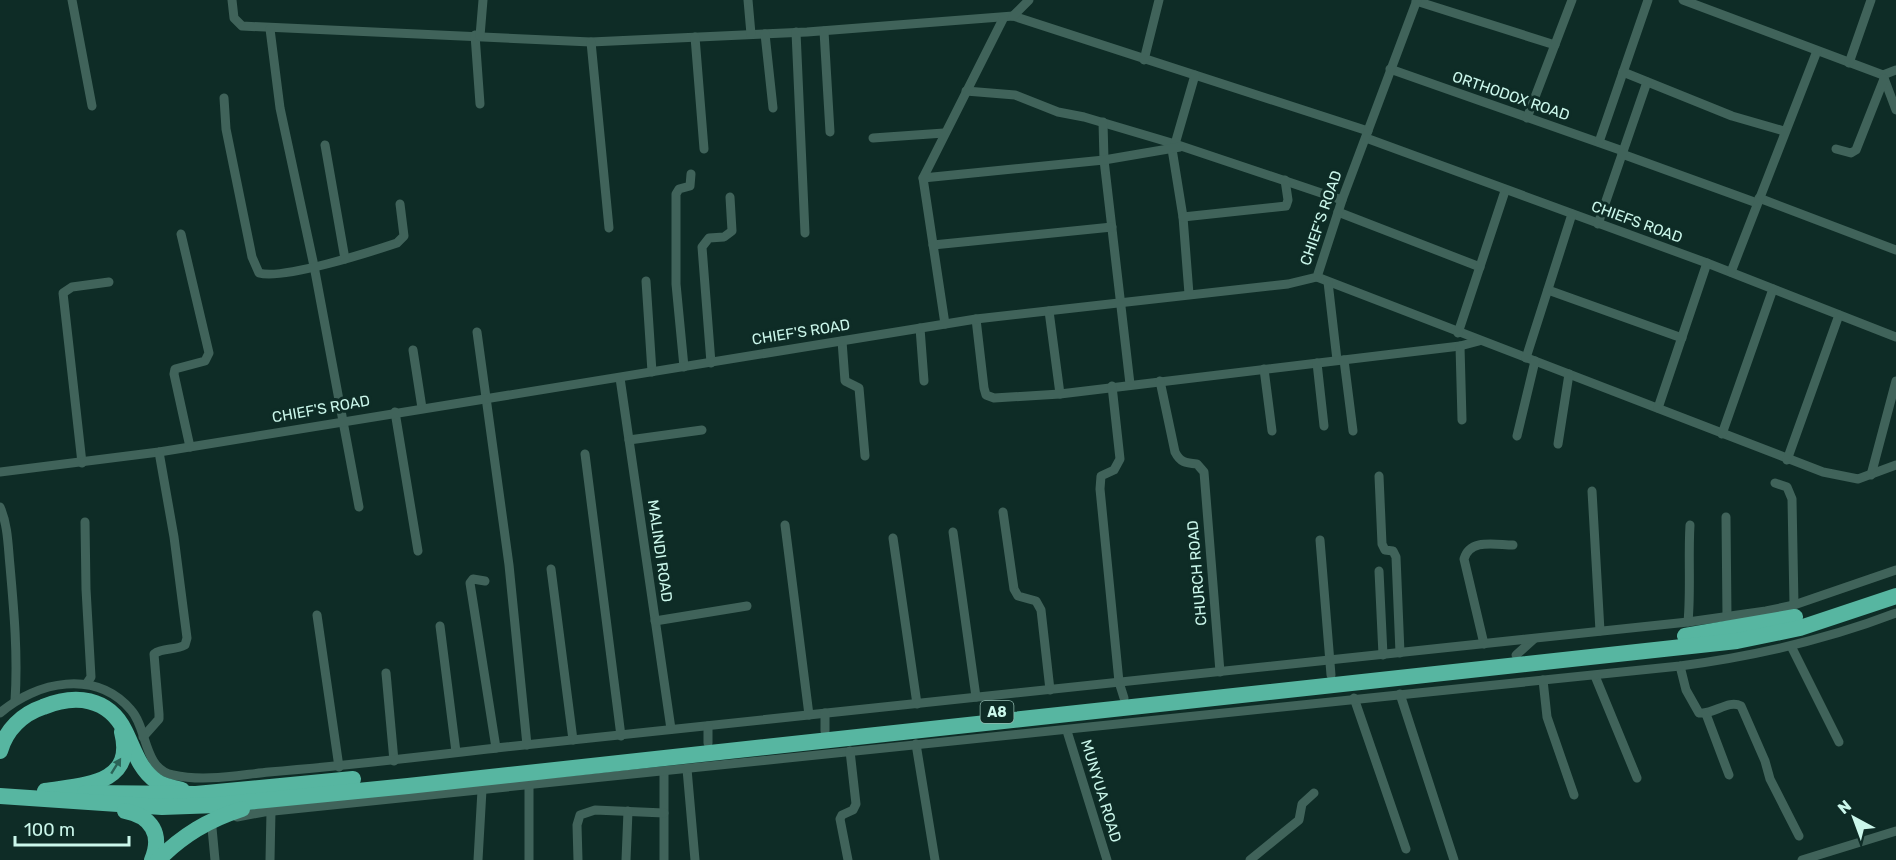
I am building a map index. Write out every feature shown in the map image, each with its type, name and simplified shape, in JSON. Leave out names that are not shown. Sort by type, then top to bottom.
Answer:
[{"type":"highway","name":"A8","points":[[0,796],[12,791],[113,806],[217,805],[316,794],[395,793],[529,779],[711,754],[825,731],[1121,690],[1331,668],[1516,655],[1741,628],[1797,617],[1896,585]]},
{"type":"highway","name":"A8","points":[[51,797],[91,793],[196,794],[251,781],[711,754],[979,731],[1140,714],[1737,641],[1800,628],[1896,597]]},
{"type":"highway","points":[[0,752],[15,724],[37,709],[50,695],[86,699],[101,705],[120,722],[147,773],[168,787],[196,794]]},
{"type":"highway","points":[[51,797],[94,785],[115,771],[124,750],[120,722]]},
{"type":"highway","points":[[158,860],[192,831],[214,818],[250,807],[316,794]]},
{"type":"highway","points":[[51,797],[121,810],[144,818],[157,835],[152,860]]},
{"type":"street","points":[[72,0],[92,106]]},
{"type":"street","points":[[232,0],[238,24],[270,29],[591,42],[824,31],[1003,19],[1013,16],[1029,0]]},
{"type":"street","points":[[480,104],[477,36],[483,0]]},
{"type":"street","points":[[748,0],[751,34]]},
{"type":"street","points":[[1144,60],[1159,0]]},
{"type":"street","points":[[1417,0],[1555,45]]},
{"type":"street","name":"CHIEF'S ROAD","points":[[0,472],[159,452],[976,319],[1120,301],[1288,284],[1317,277],[1342,200],[1417,0]]},
{"type":"street","points":[[1527,118],[1572,0]]},
{"type":"street","points":[[1599,142],[1648,0]]},
{"type":"street","points":[[1683,0],[1884,77],[1896,110]]},
{"type":"street","points":[[1714,11],[1717,0]]},
{"type":"street","points":[[1849,63],[1871,0]]},
{"type":"street","name":"CHIEFS ROAD","points":[[1013,16],[1367,134],[1504,191],[1707,263],[1896,337]]},
{"type":"street","points":[[945,324],[923,178],[1003,19]]},
{"type":"street","points":[[270,29],[282,118],[314,266],[359,507]]},
{"type":"street","points":[[824,31],[830,132]]},
{"type":"street","points":[[796,32],[805,233]]},
{"type":"street","points":[[765,34],[772,108]]},
{"type":"street","points":[[697,37],[707,123]]},
{"type":"street","points":[[697,37],[704,149]]},
{"type":"street","points":[[591,42],[609,228]]},
{"type":"street","points":[[1731,272],[1817,51]]},
{"type":"street","name":"ORTHODOX ROAD","points":[[1390,69],[1896,250]]},
{"type":"street","points":[[1836,149],[1851,153],[1856,150],[1884,77],[1896,70]]},
{"type":"street","points":[[1623,72],[1732,116],[1784,131]]},
{"type":"street","points":[[1189,294],[1176,146],[1195,75]]},
{"type":"street","points":[[1598,224],[1647,81]]},
{"type":"street","points":[[966,91],[1016,95],[1058,112],[1103,123],[1342,200]]},
{"type":"street","points":[[224,98],[226,129],[257,270],[270,274],[314,266],[345,259],[402,240],[404,230],[400,204]]},
{"type":"street","points":[[1103,123],[1104,160],[1130,384]]},
{"type":"street","points":[[873,138],[944,133]]},
{"type":"street","points":[[325,145],[345,259]]},
{"type":"street","points":[[923,178],[1104,160],[1176,146]]},
{"type":"street","points":[[684,367],[676,284],[676,194],[679,189],[690,186],[691,174]]},
{"type":"street","points":[[1183,217],[1286,206],[1288,200],[1285,180]]},
{"type":"street","points":[[1458,333],[1504,191]]},
{"type":"street","points":[[711,363],[702,247],[704,240],[724,237],[732,231],[730,197]]},
{"type":"street","points":[[1338,212],[1479,267]]},
{"type":"street","points":[[1517,436],[1530,360],[1548,290],[1572,214]]},
{"type":"street","points":[[933,245],[1112,227]]},
{"type":"street","points":[[181,234],[209,353],[205,361],[175,369],[174,374],[190,447]]},
{"type":"street","points":[[1658,408],[1707,263]]},
{"type":"street","points":[[1317,277],[1658,408],[1786,460],[1843,478],[1858,479],[1896,465]]},
{"type":"street","points":[[646,281],[652,372]]},
{"type":"street","points":[[82,463],[63,293],[72,287],[109,282]]},
{"type":"street","points":[[1328,282],[1353,431]]},
{"type":"street","points":[[1722,434],[1773,289]]},
{"type":"street","points":[[1548,290],[1682,339]]},
{"type":"street","points":[[1049,311],[1060,394]]},
{"type":"street","points":[[1786,460],[1839,315]]},
{"type":"street","points":[[976,319],[986,395],[1014,399],[1460,346],[1479,341]]},
{"type":"street","points":[[920,328],[924,381]]},
{"type":"street","points":[[477,332],[509,566],[527,745]]},
{"type":"street","points":[[842,341],[845,381],[859,388],[865,456]]},
{"type":"street","points":[[1460,346],[1462,420]]},
{"type":"street","points":[[413,350],[422,408]]},
{"type":"street","points":[[1317,363],[1324,426]]},
{"type":"street","points":[[1264,369],[1272,431]]},
{"type":"street","points":[[1558,444],[1569,374]]},
{"type":"street","name":"MALINDI ROAD","points":[[620,378],[671,729]]},
{"type":"street","name":"CHURCH ROAD","points":[[1160,381],[1175,452],[1184,463],[1197,464],[1204,472],[1220,672]]},
{"type":"street","points":[[1871,476],[1896,381]]},
{"type":"street","points":[[1112,386],[1120,459],[1118,466],[1104,472],[1099,480],[1121,690]]},
{"type":"street","points":[[394,412],[418,551]]},
{"type":"street","points":[[629,440],[702,430]]},
{"type":"street","points":[[143,737],[159,719],[154,654],[160,650],[180,648],[186,645],[187,639],[174,537],[159,452]]},
{"type":"street","points":[[585,454],[621,736]]},
{"type":"street","points":[[1379,476],[1382,544],[1385,550],[1393,550],[1396,557],[1400,653]]},
{"type":"street","points":[[1775,483],[1787,487],[1792,499],[1794,605]]},
{"type":"street","points":[[1592,491],[1599,631]]},
{"type":"street","points":[[0,507],[5,523],[14,613],[15,701]]},
{"type":"street","points":[[1004,512],[1014,589],[1018,596],[1036,601],[1041,610],[1050,690]]},
{"type":"street","points":[[1726,517],[1727,616]]},
{"type":"street","points":[[85,522],[91,677],[87,683]]},
{"type":"street","points":[[785,525],[809,715]]},
{"type":"street","points":[[1688,622],[1691,589],[1688,557],[1690,525]]},
{"type":"street","points":[[953,532],[976,697]]},
{"type":"street","points":[[893,538],[917,704]]},
{"type":"street","points":[[1320,540],[1331,668]]},
{"type":"street","points":[[1484,644],[1464,559],[1466,552],[1477,544],[1513,545]]},
{"type":"street","points":[[551,569],[573,740]]},
{"type":"street","points":[[302,777],[339,767],[456,752],[1050,690],[1121,690],[1220,672],[1331,668],[1383,655],[1688,622],[1794,605],[1896,570]]},
{"type":"street","points":[[1379,571],[1383,655]]},
{"type":"street","points":[[485,581],[473,579],[470,583],[496,748]]},
{"type":"street","points":[[655,621],[747,606]]},
{"type":"street","points":[[317,615],[339,767]]},
{"type":"street","points":[[1140,714],[1400,694],[1680,666],[1791,646],[1840,634],[1895,615]]},
{"type":"street","points":[[440,626],[456,752]]},
{"type":"street","points":[[1516,655],[1534,639]]},
{"type":"street","points":[[1791,646],[1839,742]]},
{"type":"street","points":[[1680,666],[1695,709],[1706,714],[1729,775]]},
{"type":"street","points":[[386,673],[394,761]]},
{"type":"street","points":[[1595,676],[1637,778]]},
{"type":"street","points":[[1543,680],[1547,717],[1574,795]]},
{"type":"street","points":[[0,712],[15,701],[50,695],[87,683],[104,688],[130,709],[154,764],[172,775],[251,781]]},
{"type":"street","points":[[1400,694],[1454,860]]},
{"type":"street","points":[[1354,698],[1406,849]]},
{"type":"street","points":[[1706,714],[1733,703],[1741,706],[1765,761],[1770,780],[1799,836]]},
{"type":"street","points":[[825,713],[825,731]]},
{"type":"street","points":[[169,860],[212,828],[244,815],[395,793],[482,790],[529,779],[687,769],[711,754],[850,751],[916,744],[979,731],[1067,731],[1097,718]]},
{"type":"street","points":[[708,726],[711,754]]},
{"type":"street","name":"MUNYUA ROAD","points":[[1067,731],[1107,860]]},
{"type":"street","points":[[916,744],[935,860]]},
{"type":"street","points":[[848,860],[840,819],[842,814],[853,810],[856,804],[850,751]]},
{"type":"street","points":[[687,769],[695,860]]},
{"type":"street","points":[[664,772],[664,860]]},
{"type":"street","points":[[529,779],[529,860]]},
{"type":"street","points":[[478,860],[482,790]]},
{"type":"street","points":[[1250,860],[1299,820],[1302,804],[1314,793]]},
{"type":"street","points":[[578,860],[577,825],[580,815],[595,810],[664,813]]},
{"type":"street","points":[[270,860],[271,811]]},
{"type":"street","points":[[626,860],[628,811]]},
{"type":"street","points":[[212,828],[215,860]]},
{"type":"street","points":[[1806,859],[1896,831]]}]
